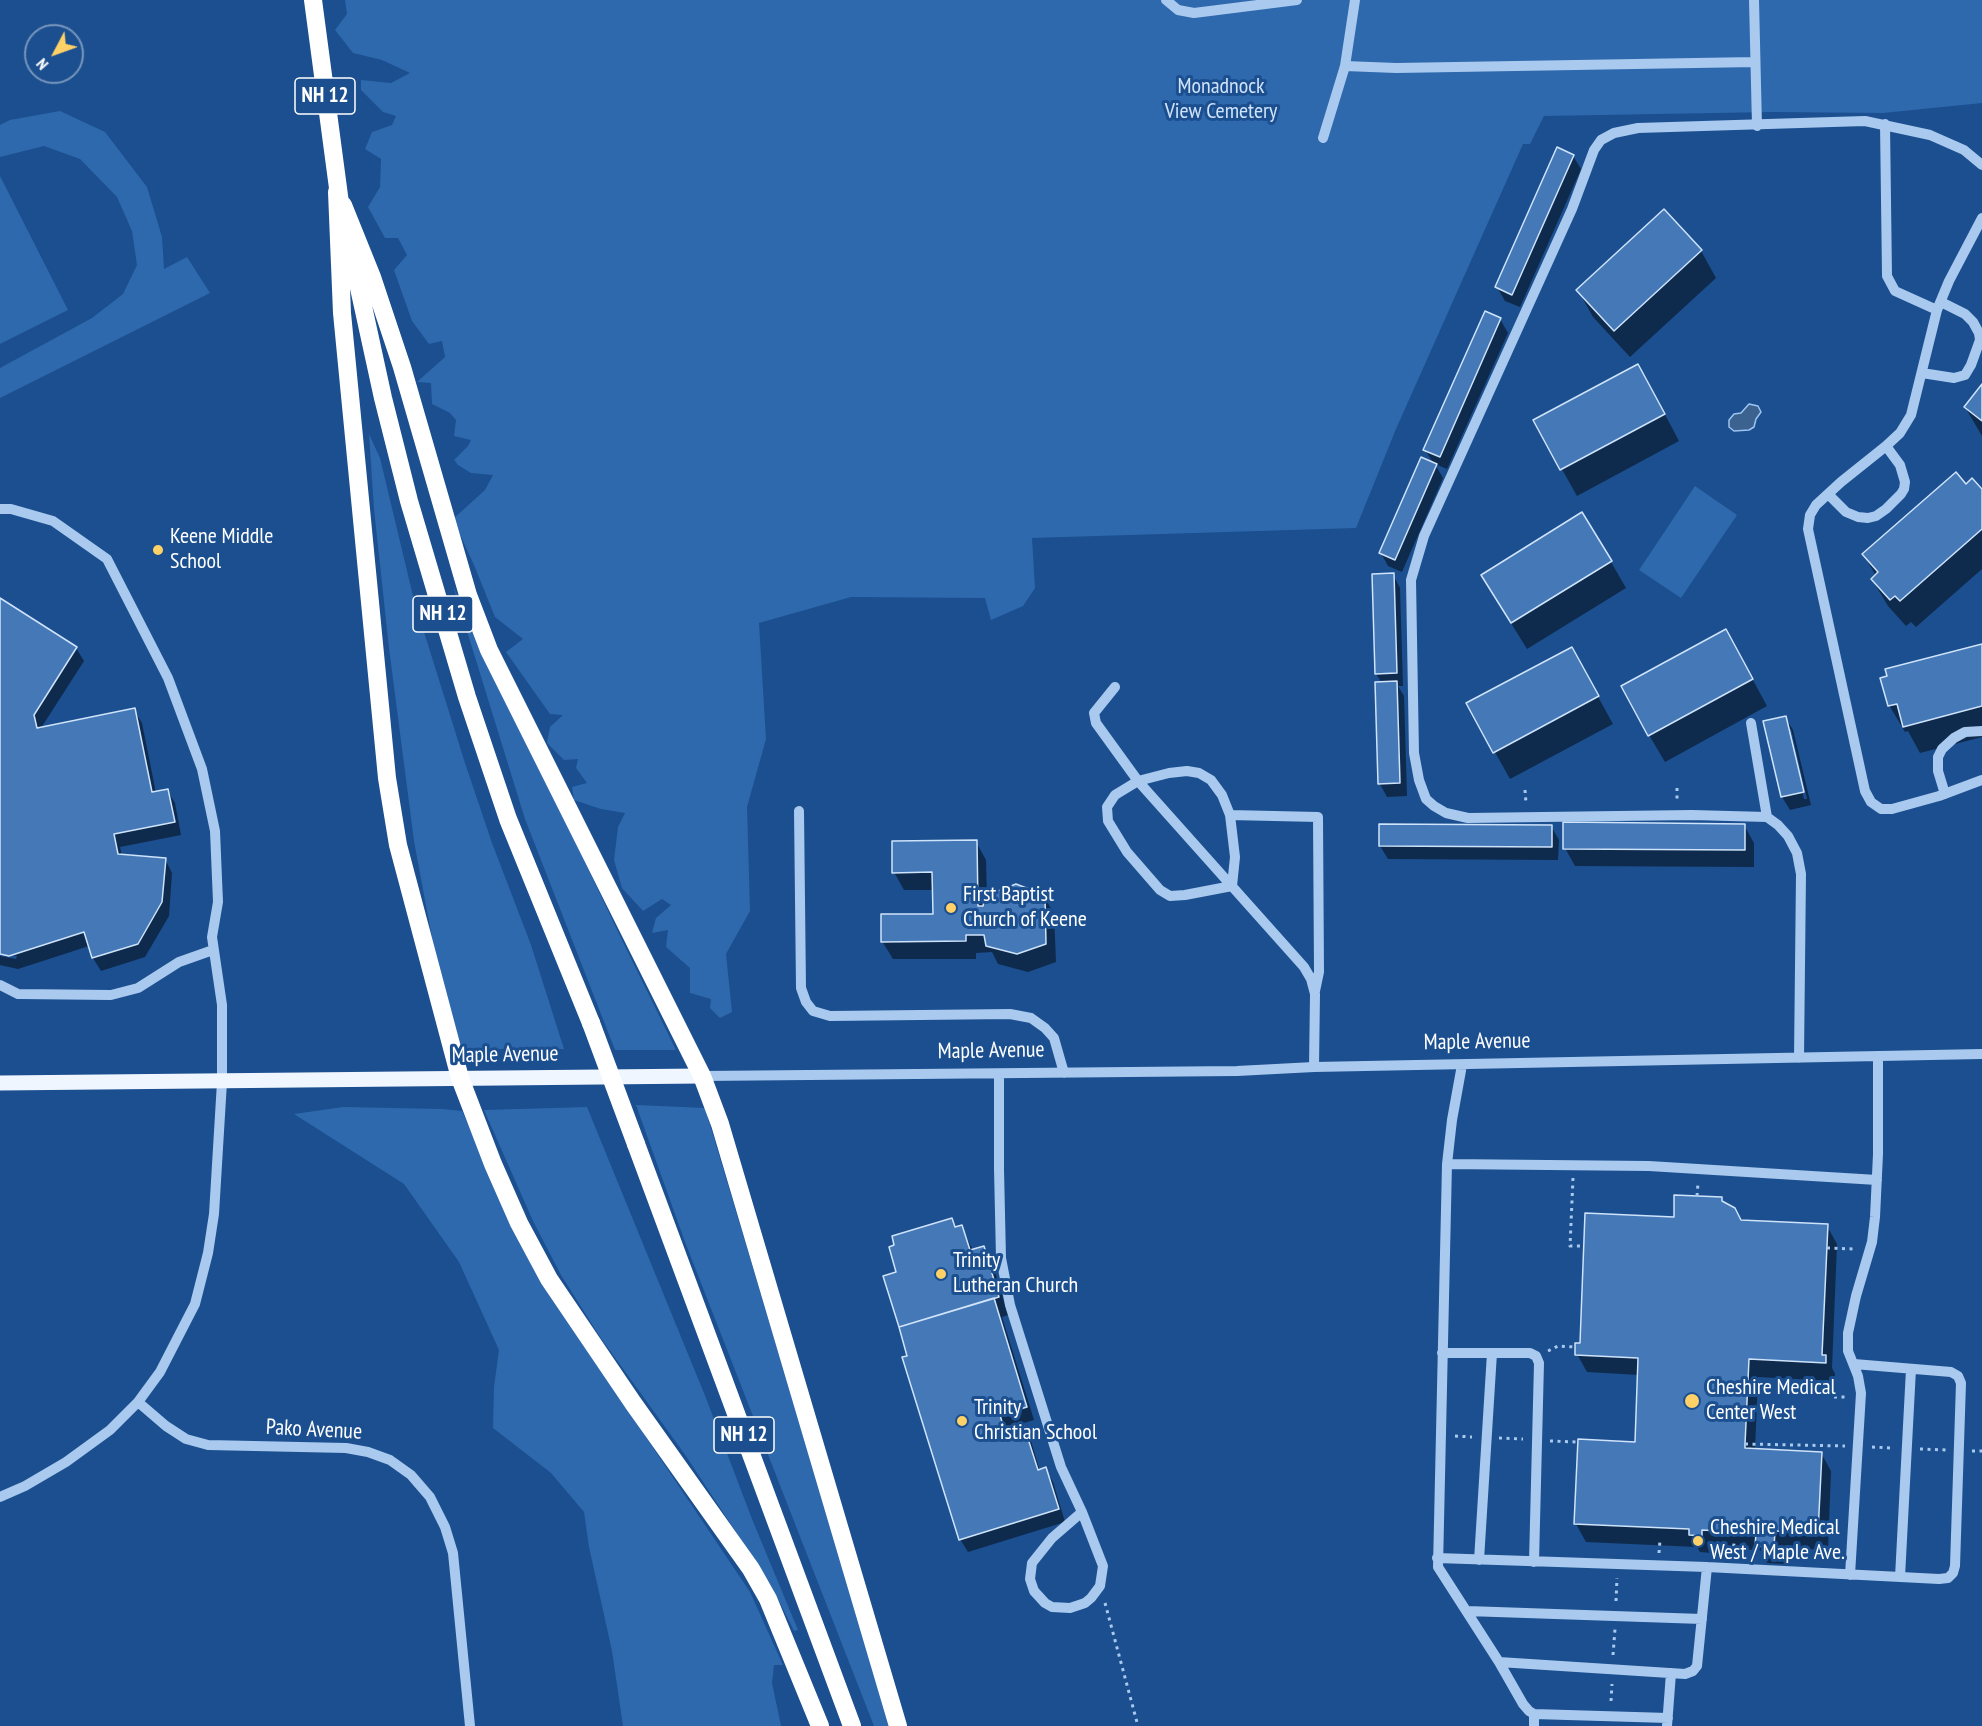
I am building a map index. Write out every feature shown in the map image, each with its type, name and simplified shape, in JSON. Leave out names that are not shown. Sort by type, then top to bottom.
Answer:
[{"type":"highway","name":"NH 12","points":[[313,0],[338,192],[386,409],[413,512],[467,697],[508,819],[591,1023],[852,1726]]},
{"type":"highway","points":[[338,192],[372,277],[402,367],[468,595],[489,650],[702,1076],[720,1124],[898,1726]]},
{"type":"highway","points":[[338,192],[342,313],[387,778],[398,845],[460,1078],[493,1164],[519,1223],[549,1279],[633,1403],[751,1569],[768,1599],[820,1726]]},
{"type":"main road","name":"Maple Avenue","points":[[0,1083],[702,1076]]},
{"type":"street","points":[[1166,0],[1178,9],[1194,13],[1297,0]]},
{"type":"street","points":[[1323,138],[1345,66],[1355,0]]},
{"type":"street","points":[[1754,0],[1757,126]]},
{"type":"street","points":[[1345,66],[1396,68],[1755,62]]},
{"type":"street","points":[[1799,1058],[1801,874],[1797,854],[1788,836],[1767,817],[1692,815],[1468,818],[1446,813],[1434,806],[1426,799],[1419,780],[1414,753],[1411,580],[1424,536],[1572,209],[1594,150],[1601,140],[1614,133],[1638,128],[1865,121],[1930,135],[1964,150],[1982,165]]},
{"type":"street","points":[[1885,124],[1887,276],[1895,291],[1965,314],[1973,322],[1980,339],[1965,375],[1954,378],[1922,374]]},
{"type":"street","points":[[1982,218],[1949,281],[1939,306],[1911,415],[1900,434],[1816,505],[1810,515],[1808,529],[1864,791],[1871,802],[1881,809],[1892,809],[1945,794],[1982,780]]},
{"type":"street","points":[[1828,494],[1846,512],[1858,517],[1876,516],[1886,509],[1901,494],[1905,482],[1900,465],[1886,446]]},
{"type":"street","points":[[0,509],[11,509],[54,521],[107,559],[168,678],[202,769],[215,831],[218,902],[212,938],[222,1005],[222,1082],[214,1214],[206,1263],[195,1304],[160,1372],[138,1402],[110,1430],[66,1462],[26,1486],[0,1497]]},
{"type":"street","points":[[1115,687],[1094,713],[1096,723],[1138,781],[1304,967],[1311,979],[1315,994]]},
{"type":"street","points":[[1751,723],[1767,817]]},
{"type":"street","points":[[1945,794],[1938,771],[1938,757],[1942,749],[1965,732],[1982,731]]},
{"type":"street","points":[[1199,772],[1210,780],[1222,795],[1230,815],[1235,857],[1232,886],[1170,896],[1160,890],[1127,852],[1108,821],[1107,807],[1115,795],[1138,781],[1169,773],[1199,772]]},
{"type":"street","points":[[799,811],[801,988],[806,1002],[813,1011],[830,1016],[1010,1014],[1031,1018],[1054,1038],[1064,1073]]},
{"type":"street","points":[[1230,815],[1318,817],[1319,972],[1315,994],[1314,1067]]},
{"type":"street","points":[[0,985],[18,994],[111,995],[138,988],[179,962],[213,950]]},
{"type":"street","name":"Maple Avenue","points":[[702,1076],[1237,1071],[1314,1067],[1982,1054]]},
{"type":"street","points":[[1850,1575],[1861,1393],[1854,1364],[1848,1351],[1848,1333],[1870,1250],[1875,1217],[1878,1056]]},
{"type":"street","points":[[1462,1065],[1447,1164],[1438,1567],[1523,1704],[1534,1714],[1668,1722],[1671,1673]]},
{"type":"street","points":[[999,1074],[1001,1258],[1008,1293],[1060,1467],[1082,1512],[1103,1566],[1100,1586],[1096,1592],[1085,1603],[1070,1608],[1061,1608],[1045,1603],[1038,1597],[1030,1579],[1030,1570],[1036,1555],[1082,1512]]},
{"type":"street","points":[[1447,1164],[1649,1166],[1877,1180]]},
{"type":"street","points":[[1442,1353],[1530,1353],[1536,1356],[1539,1363],[1534,1562]]},
{"type":"street","points":[[1479,1560],[1492,1353]]},
{"type":"street","points":[[1437,1558],[1948,1578],[1955,1566],[1960,1383],[1958,1376],[1951,1372],[1854,1364]]},
{"type":"street","points":[[1900,1577],[1911,1369]]},
{"type":"street","name":"Pako Avenue","points":[[138,1402],[166,1426],[186,1439],[208,1445],[346,1448],[368,1452],[390,1460],[411,1475],[430,1497],[445,1527],[453,1553],[470,1726]]},
{"type":"street","points":[[1499,1662],[1685,1674],[1693,1671],[1697,1666],[1707,1568]]},
{"type":"street","points":[[1467,1611],[1702,1619]]},
{"type":"street","points":[[1534,1714],[1534,1726]]},
{"type":"path","points":[[1573,1165],[1570,1246],[1584,1246]]},
{"type":"path","points":[[1697,1196],[1698,1183]]},
{"type":"path","points":[[1827,1248],[1870,1250]]},
{"type":"path","points":[[1536,1356],[1558,1346],[1575,1347]]},
{"type":"path","points":[[1448,1436],[1477,1437]]},
{"type":"path","points":[[1498,1438],[1528,1439]]},
{"type":"path","points":[[1546,1440],[1578,1442]]},
{"type":"path","points":[[1745,1444],[1849,1446]]},
{"type":"path","points":[[1867,1447],[1898,1448]]},
{"type":"path","points":[[1918,1449],[1949,1450]]},
{"type":"path","points":[[1616,1608],[1618,1564]]},
{"type":"path","points":[[1100,1586],[1138,1726]]},
{"type":"path","points":[[1613,1658],[1615,1627]]},
{"type":"path","points":[[1611,1709],[1612,1676]]},
{"type":"green space","name":"Monadnock View Cemetery","points":[[345,0],[1982,0],[1982,103],[1883,113],[1772,112],[1544,116],[1530,144],[1523,144],[1396,429],[1356,528],[1032,538],[1035,588],[1023,606],[991,620],[985,598],[851,597],[759,623],[766,739],[747,807],[750,911],[726,954],[732,1012],[720,1018],[710,1008],[711,999],[690,993],[690,968],[666,947],[668,930],[652,933],[656,918],[671,905],[662,899],[643,911],[622,888],[614,860],[618,827],[625,813],[601,809],[574,800],[572,787],[587,783],[576,768],[578,759],[564,760],[547,743],[550,727],[563,715],[550,714],[506,652],[523,639],[495,617],[453,519],[485,490],[493,475],[471,473],[458,465],[454,460],[471,440],[454,436],[456,420],[450,413],[432,404],[431,383],[417,382],[445,357],[442,341],[429,344],[412,321],[394,270],[407,255],[398,238],[385,238],[368,207],[380,187],[381,159],[365,149],[372,132],[392,125],[396,116],[383,112],[361,90],[361,80],[391,83],[410,73],[382,60],[353,53],[335,30],[347,14]]},
{"type":"green space","points":[[60,111],[105,132],[147,187],[162,237],[164,269],[187,257],[210,293],[0,398],[0,368],[92,318],[123,294],[137,265],[132,231],[117,197],[80,159],[44,146],[0,157],[0,125],[10,120]]},
{"type":"green space","points":[[0,176],[68,310],[0,344]]},
{"type":"green space","points":[[369,434],[380,458],[414,600],[465,763],[492,843],[531,945],[564,1049],[462,1049],[452,1023],[433,943],[414,841],[389,648],[374,509]]},
{"type":"green space","points":[[1695,486],[1737,515],[1681,598],[1639,570]]},
{"type":"green space","points":[[453,586],[676,1050],[615,1050],[525,819]]},
{"type":"green space","points":[[636,1105],[705,1108],[890,1726],[874,1726],[685,1242]]},
{"type":"green space","points":[[343,1107],[462,1111],[539,1278],[750,1592],[783,1665],[774,1665],[772,1683],[781,1726],[623,1726],[612,1651],[589,1547],[584,1512],[551,1473],[493,1428],[494,1387],[499,1350],[459,1262],[404,1184],[294,1114]]},
{"type":"green space","points":[[587,1107],[798,1630],[794,1631],[772,1587],[686,1456],[600,1337],[561,1275],[533,1221],[484,1110]]},
{"type":"shaded area","points":[[1749,404],[1758,406],[1761,412],[1754,427],[1749,430],[1734,431],[1729,427],[1729,420],[1734,414],[1741,413]]},
{"type":"building","points":[[1557,147],[1574,155],[1512,295],[1495,287]]},
{"type":"building","points":[[1664,209],[1702,250],[1614,331],[1576,290]]},
{"type":"building","points":[[1485,311],[1501,318],[1440,457],[1423,450]]},
{"type":"building","points":[[1638,364],[1665,414],[1560,470],[1533,420]]},
{"type":"building","points":[[1982,384],[1982,421],[1964,407]]},
{"type":"building","points":[[1421,457],[1437,464],[1395,560],[1379,553]]},
{"type":"building","points":[[1956,472],[1966,484],[1972,478],[1982,489],[1982,529],[1900,601],[1895,596],[1890,600],[1871,579],[1878,572],[1862,554]]},
{"type":"building","points":[[1582,512],[1612,561],[1511,623],[1481,575]]},
{"type":"building","points":[[1394,573],[1397,673],[1375,674],[1372,574]]},
{"type":"building","points":[[0,598],[77,647],[34,715],[37,728],[135,708],[152,792],[168,789],[175,822],[114,834],[118,854],[166,858],[162,902],[138,944],[92,958],[84,932],[9,956],[0,954]]},
{"type":"building","points":[[1726,629],[1753,679],[1648,736],[1621,686]]},
{"type":"building","points":[[1982,644],[1982,706],[1903,727],[1897,704],[1888,706],[1880,678],[1887,676],[1885,669]]},
{"type":"building","points":[[1572,647],[1599,696],[1493,753],[1466,703]]},
{"type":"building","points":[[1397,681],[1400,783],[1378,784],[1375,682]]},
{"type":"building","points":[[1786,716],[1804,792],[1781,797],[1763,721]]},
{"type":"building","points":[[1563,822],[1745,824],[1745,850],[1563,849]]},
{"type":"building","points":[[1379,824],[1552,825],[1552,847],[1379,846]]},
{"type":"building","points":[[977,840],[978,906],[983,906],[985,896],[1016,884],[1045,895],[1046,944],[1017,954],[986,946],[984,935],[966,935],[966,941],[881,942],[881,914],[933,914],[932,872],[892,873],[892,841]]},
{"type":"building","name":"Cheshire Medical Center West","points":[[1674,1195],[1722,1197],[1722,1201],[1735,1208],[1741,1220],[1828,1224],[1822,1355],[1826,1355],[1826,1363],[1749,1359],[1745,1444],[1745,1448],[1822,1452],[1818,1533],[1775,1531],[1774,1547],[1755,1546],[1756,1533],[1702,1530],[1702,1536],[1689,1535],[1689,1529],[1574,1524],[1578,1439],[1635,1442],[1638,1358],[1575,1355],[1575,1343],[1580,1343],[1585,1213],[1674,1217]]},
{"type":"building","name":"Trinity Lutheran Church","points":[[952,1218],[955,1227],[962,1225],[970,1250],[984,1246],[999,1297],[899,1327],[883,1276],[896,1272],[889,1247],[894,1245],[892,1236]]},
{"type":"building","name":"Trinity Christian School","points":[[994,1298],[1027,1407],[1000,1415],[1005,1432],[1024,1426],[1038,1470],[1046,1467],[1059,1509],[959,1540],[902,1357],[907,1356],[899,1327]]},
{"type":"place","name":"Keene Middle School","points":[[158,550]]},
{"type":"place","name":"First Baptist Church of Keene","points":[[951,908]]},
{"type":"place","name":"Trinity Lutheran Church","points":[[941,1274]]},
{"type":"place","name":"Cheshire Medical Center West","points":[[1692,1401]]},
{"type":"place","name":"Trinity Christian School","points":[[962,1421]]},
{"type":"place","name":"Cheshire Medical West / Maple Ave.","points":[[1698,1541]]}]
